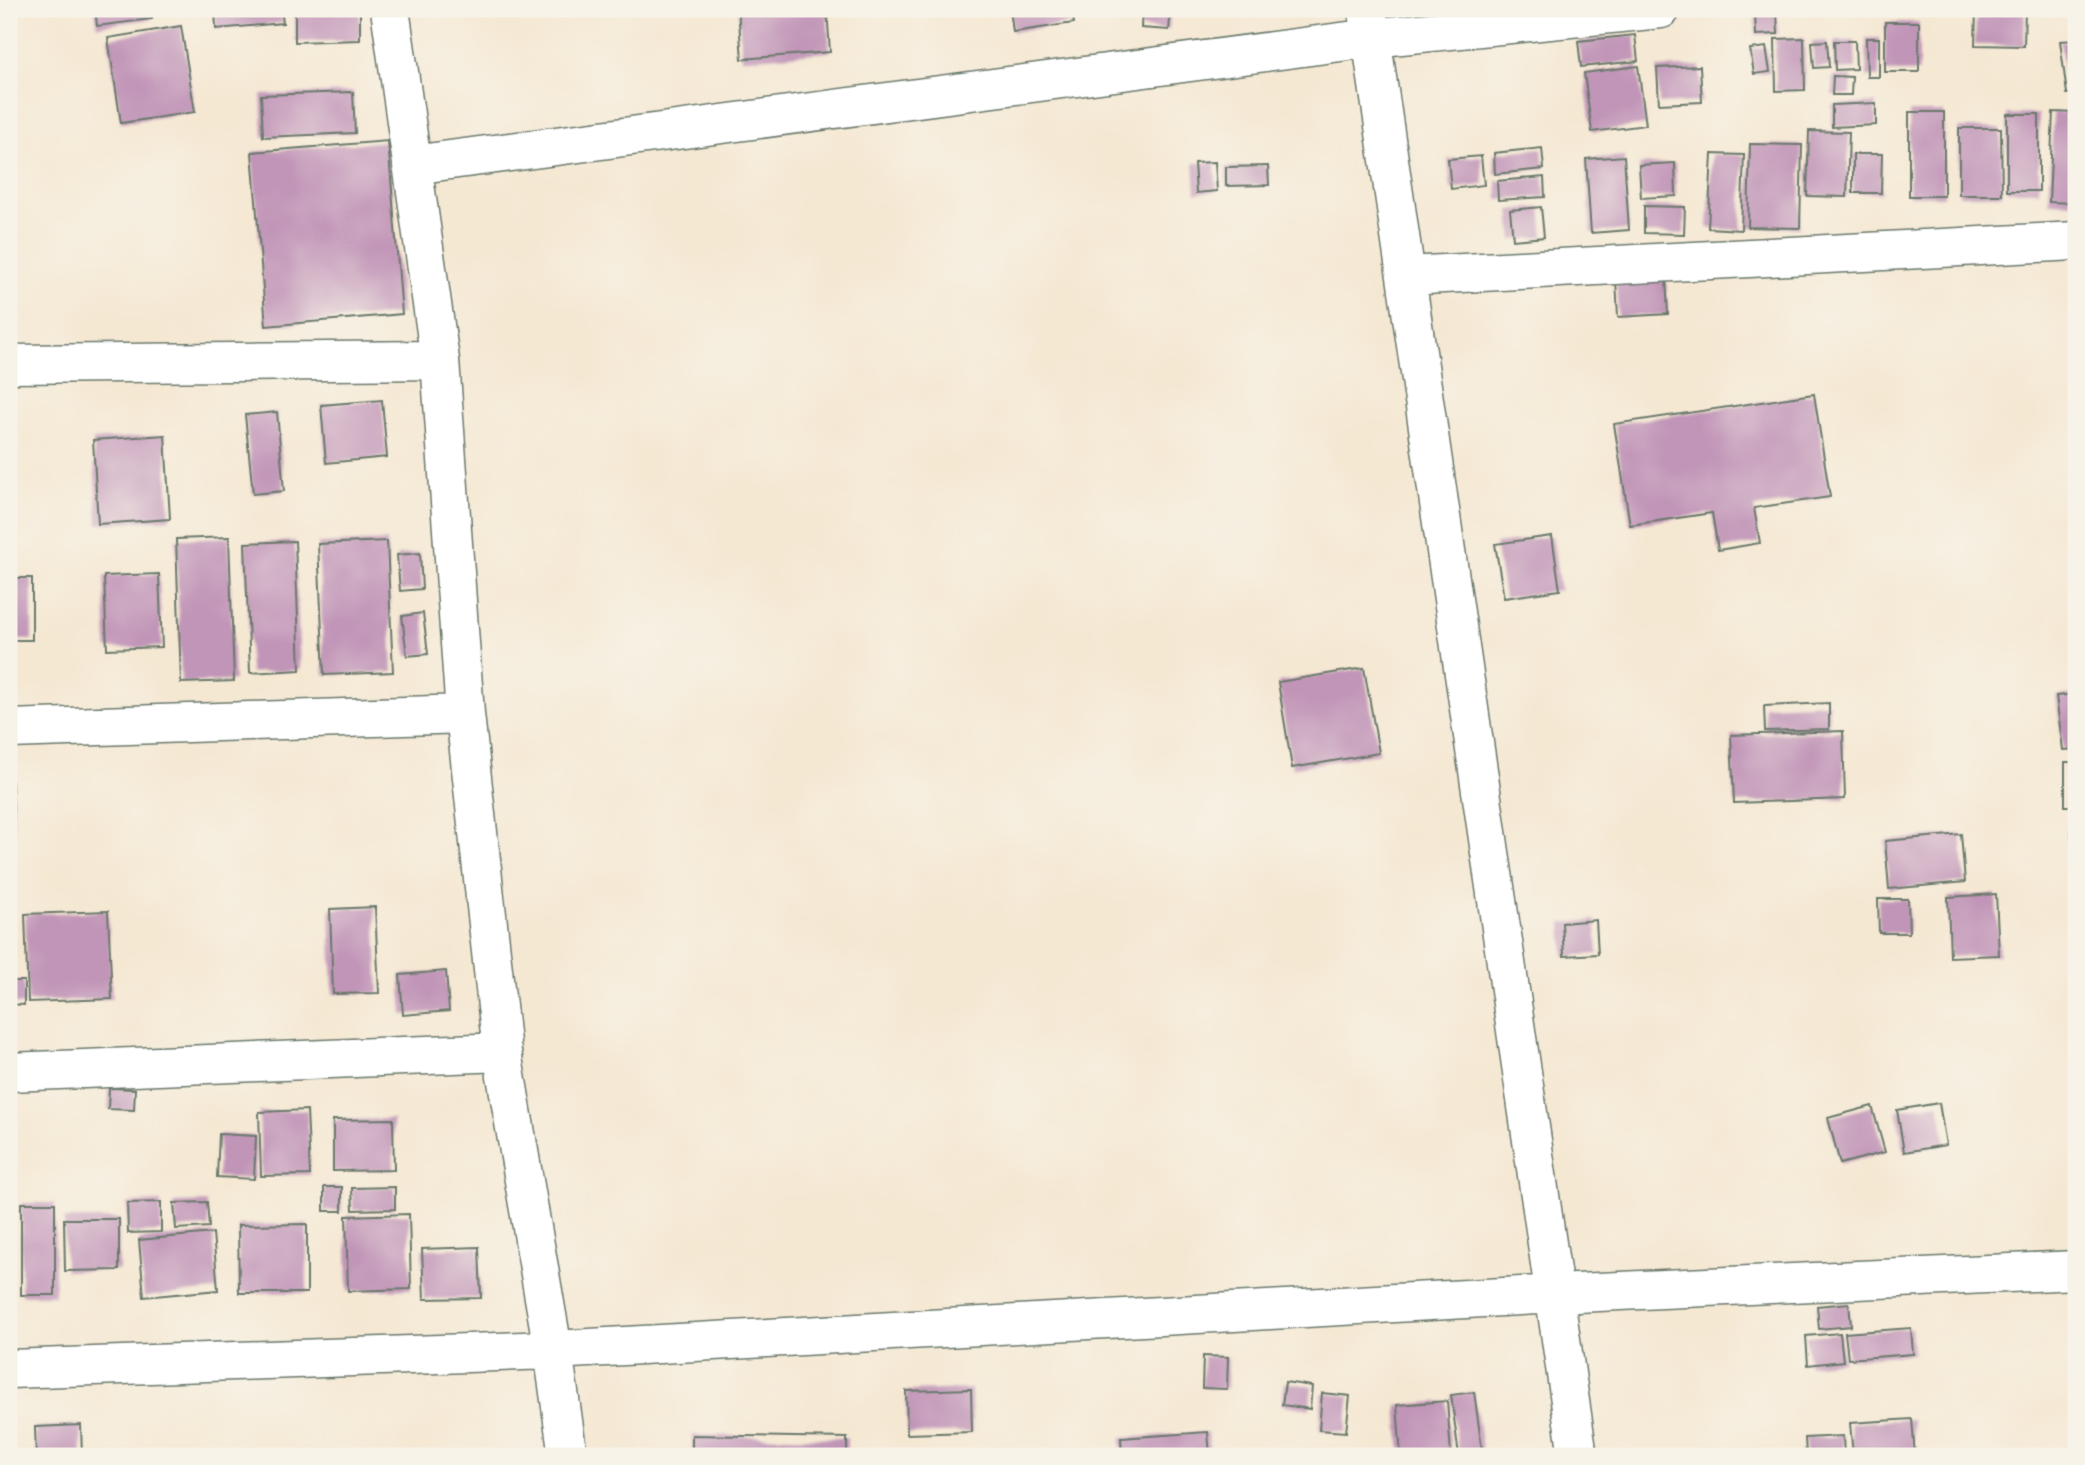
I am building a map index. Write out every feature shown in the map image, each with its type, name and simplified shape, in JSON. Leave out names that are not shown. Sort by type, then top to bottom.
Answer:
[{"type":"street","points":[[390,9],[440,360],[465,714],[502,1052],[553,1350],[568,1456]]},
{"type":"street","points":[[412,164],[1369,23],[1661,9]]},
{"type":"street","points":[[1369,23],[1578,1456]]},
{"type":"street","points":[[1406,276],[2076,241]]},
{"type":"street","points":[[9,364],[440,360]]},
{"type":"street","points":[[9,729],[465,714]]},
{"type":"street","points":[[9,1072],[502,1052]]},
{"type":"street","points":[[9,1369],[553,1350],[1555,1294],[2076,1270]]},
{"type":"building","points":[[95,9],[151,9],[152,19],[97,26]]},
{"type":"building","points":[[215,9],[281,9],[283,23],[216,29]]},
{"type":"building","points":[[295,9],[360,9],[360,40],[295,42]]},
{"type":"building","points":[[738,9],[827,9],[830,52],[742,59]]},
{"type":"building","points":[[1010,9],[1072,9],[1074,23],[1013,32]]},
{"type":"building","points":[[1142,9],[1171,9],[1169,30],[1141,28]]},
{"type":"building","points":[[1976,9],[2025,9],[2024,46],[1975,45]]},
{"type":"building","points":[[1777,12],[1778,34],[1756,35],[1755,13]]},
{"type":"building","points":[[1885,22],[1919,22],[1919,72],[1885,72]]},
{"type":"building","points":[[181,26],[195,112],[121,123],[108,38]]},
{"type":"building","points":[[1635,35],[1638,61],[1581,67],[1578,41]]},
{"type":"building","points":[[1804,38],[1805,90],[1776,91],[1775,39]]},
{"type":"building","points":[[1866,38],[1879,38],[1879,77],[1867,77]]},
{"type":"building","points":[[2076,40],[2076,93],[2067,94],[2060,41]]},
{"type":"building","points":[[1827,41],[1829,67],[1814,68],[1812,42]]},
{"type":"building","points":[[1834,41],[1855,41],[1856,69],[1835,70]]},
{"type":"building","points":[[1766,47],[1770,72],[1754,74],[1750,49]]},
{"type":"building","points":[[1638,66],[1646,125],[1592,132],[1584,73]]},
{"type":"building","points":[[1700,66],[1702,102],[1659,104],[1657,68]]},
{"type":"building","points":[[1833,76],[1852,77],[1851,95],[1832,95]]},
{"type":"building","points":[[353,92],[355,133],[263,137],[261,95]]},
{"type":"building","points":[[1876,103],[1876,125],[1832,127],[1832,105]]},
{"type":"building","points":[[1909,112],[1944,112],[1944,196],[1909,196]]},
{"type":"building","points":[[2053,112],[2076,113],[2076,203],[2049,202]]},
{"type":"building","points":[[2007,114],[2039,114],[2039,191],[2007,191]]},
{"type":"building","points":[[1959,128],[2001,128],[2002,195],[1959,195]]},
{"type":"building","points":[[1809,131],[1849,132],[1847,197],[1807,196]]},
{"type":"building","points":[[388,141],[402,314],[266,326],[252,152]]},
{"type":"building","points":[[1750,144],[1802,145],[1800,228],[1748,227]]},
{"type":"building","points":[[1542,148],[1544,169],[1495,174],[1494,153]]},
{"type":"building","points":[[1712,154],[1744,155],[1741,230],[1708,228]]},
{"type":"building","points":[[1853,154],[1882,154],[1881,193],[1853,193]]},
{"type":"building","points":[[1481,156],[1484,185],[1451,189],[1448,159]]},
{"type":"building","points":[[1624,156],[1629,230],[1591,233],[1586,159]]},
{"type":"building","points":[[1215,162],[1217,191],[1196,193],[1194,163]]},
{"type":"building","points":[[1675,163],[1676,196],[1641,198],[1639,165]]},
{"type":"building","points":[[1268,166],[1269,185],[1226,186],[1226,167]]},
{"type":"building","points":[[1544,177],[1545,197],[1498,200],[1497,181]]},
{"type":"building","points":[[1644,206],[1685,207],[1684,234],[1644,233]]},
{"type":"building","points":[[1541,207],[1544,237],[1513,240],[1510,210]]},
{"type":"building","points":[[1666,277],[1668,314],[1618,317],[1616,280]]},
{"type":"building","points":[[1814,394],[1830,497],[1754,508],[1760,543],[1718,550],[1712,513],[1630,525],[1614,424]]},
{"type":"building","points":[[382,400],[387,457],[326,463],[321,405]]},
{"type":"building","points":[[277,412],[284,491],[253,494],[245,415]]},
{"type":"building","points":[[165,435],[170,519],[98,524],[93,440]]},
{"type":"building","points":[[1552,536],[1560,590],[1504,598],[1495,544]]},
{"type":"building","points":[[229,537],[234,681],[181,683],[176,539]]},
{"type":"building","points":[[295,541],[300,670],[250,673],[245,543]]},
{"type":"building","points":[[387,541],[393,672],[324,675],[318,544]]},
{"type":"building","points":[[420,553],[422,589],[400,591],[397,555]]},
{"type":"building","points":[[159,574],[162,647],[107,649],[104,576]]},
{"type":"building","points":[[9,578],[32,578],[32,640],[9,640]]},
{"type":"building","points":[[423,613],[428,654],[407,656],[402,616]]},
{"type":"building","points":[[1364,668],[1379,753],[1292,768],[1278,682]]},
{"type":"building","points":[[2076,694],[2076,749],[2063,750],[2056,696]]},
{"type":"building","points":[[1829,703],[1829,729],[1765,731],[1764,706]]},
{"type":"building","points":[[1843,731],[1845,799],[1734,803],[1731,735]]},
{"type":"building","points":[[2065,762],[2076,762],[2076,806],[2065,806]]},
{"type":"building","points":[[9,781],[12,781],[15,851],[9,852]]},
{"type":"building","points":[[2071,830],[2076,830],[2076,872],[2074,872]]},
{"type":"building","points":[[1961,834],[1965,882],[1889,889],[1885,841]]},
{"type":"building","points":[[1996,894],[1999,955],[1950,957],[1948,897]]},
{"type":"building","points":[[1878,899],[1908,899],[1909,933],[1879,933]]},
{"type":"building","points":[[375,907],[379,993],[333,994],[330,909]]},
{"type":"building","points":[[108,911],[112,999],[28,1002],[25,914]]},
{"type":"building","points":[[1596,920],[1598,954],[1564,956],[1562,923]]},
{"type":"building","points":[[446,971],[449,1011],[403,1015],[400,975]]},
{"type":"building","points":[[9,981],[24,981],[24,1005],[9,1004]]},
{"type":"building","points":[[109,1088],[135,1089],[134,1110],[108,1109]]},
{"type":"building","points":[[1939,1103],[1946,1145],[1904,1152],[1897,1110]]},
{"type":"building","points":[[1872,1106],[1885,1152],[1840,1164],[1828,1118]]},
{"type":"building","points":[[307,1110],[310,1175],[261,1176],[259,1112]]},
{"type":"building","points":[[393,1119],[394,1170],[333,1171],[333,1120]]},
{"type":"building","points":[[219,1134],[256,1136],[254,1179],[217,1177]]},
{"type":"building","points":[[324,1187],[342,1187],[342,1211],[324,1211]]},
{"type":"building","points":[[395,1187],[395,1209],[353,1210],[352,1188]]},
{"type":"building","points":[[161,1202],[161,1232],[128,1233],[127,1203]]},
{"type":"building","points":[[207,1202],[209,1227],[176,1229],[174,1203]]},
{"type":"building","points":[[21,1203],[55,1203],[55,1295],[21,1295]]},
{"type":"building","points":[[409,1214],[411,1289],[348,1291],[346,1216]]},
{"type":"building","points":[[64,1219],[119,1219],[119,1270],[65,1271]]},
{"type":"building","points":[[307,1224],[307,1293],[239,1293],[238,1225]]},
{"type":"building","points":[[213,1233],[218,1290],[144,1297],[139,1240]]},
{"type":"building","points":[[479,1247],[481,1298],[424,1299],[422,1249]]},
{"type":"building","points":[[1849,1303],[1851,1326],[1819,1329],[1817,1306]]},
{"type":"building","points":[[1911,1328],[1913,1354],[1848,1359],[1845,1333]]},
{"type":"building","points":[[1840,1333],[1843,1361],[1808,1365],[1806,1336]]},
{"type":"building","points":[[1203,1356],[1228,1357],[1227,1389],[1202,1388]]},
{"type":"building","points":[[1285,1382],[1312,1386],[1310,1409],[1282,1405]]},
{"type":"building","points":[[971,1389],[972,1432],[907,1434],[906,1391]]},
{"type":"building","points":[[1474,1392],[1483,1456],[1459,1456],[1451,1395]]},
{"type":"building","points":[[1322,1393],[1350,1396],[1346,1432],[1319,1430]]},
{"type":"building","points":[[1447,1401],[1451,1454],[1401,1456],[1397,1405]]},
{"type":"building","points":[[1912,1419],[1915,1456],[1853,1456],[1850,1423]]},
{"type":"building","points":[[81,1425],[82,1456],[36,1456],[35,1427]]},
{"type":"building","points":[[1208,1432],[1210,1456],[1122,1456],[1121,1438]]},
{"type":"building","points":[[692,1435],[847,1438],[847,1456],[692,1456]]},
{"type":"building","points":[[1843,1436],[1844,1456],[1806,1456],[1805,1438]]}]
